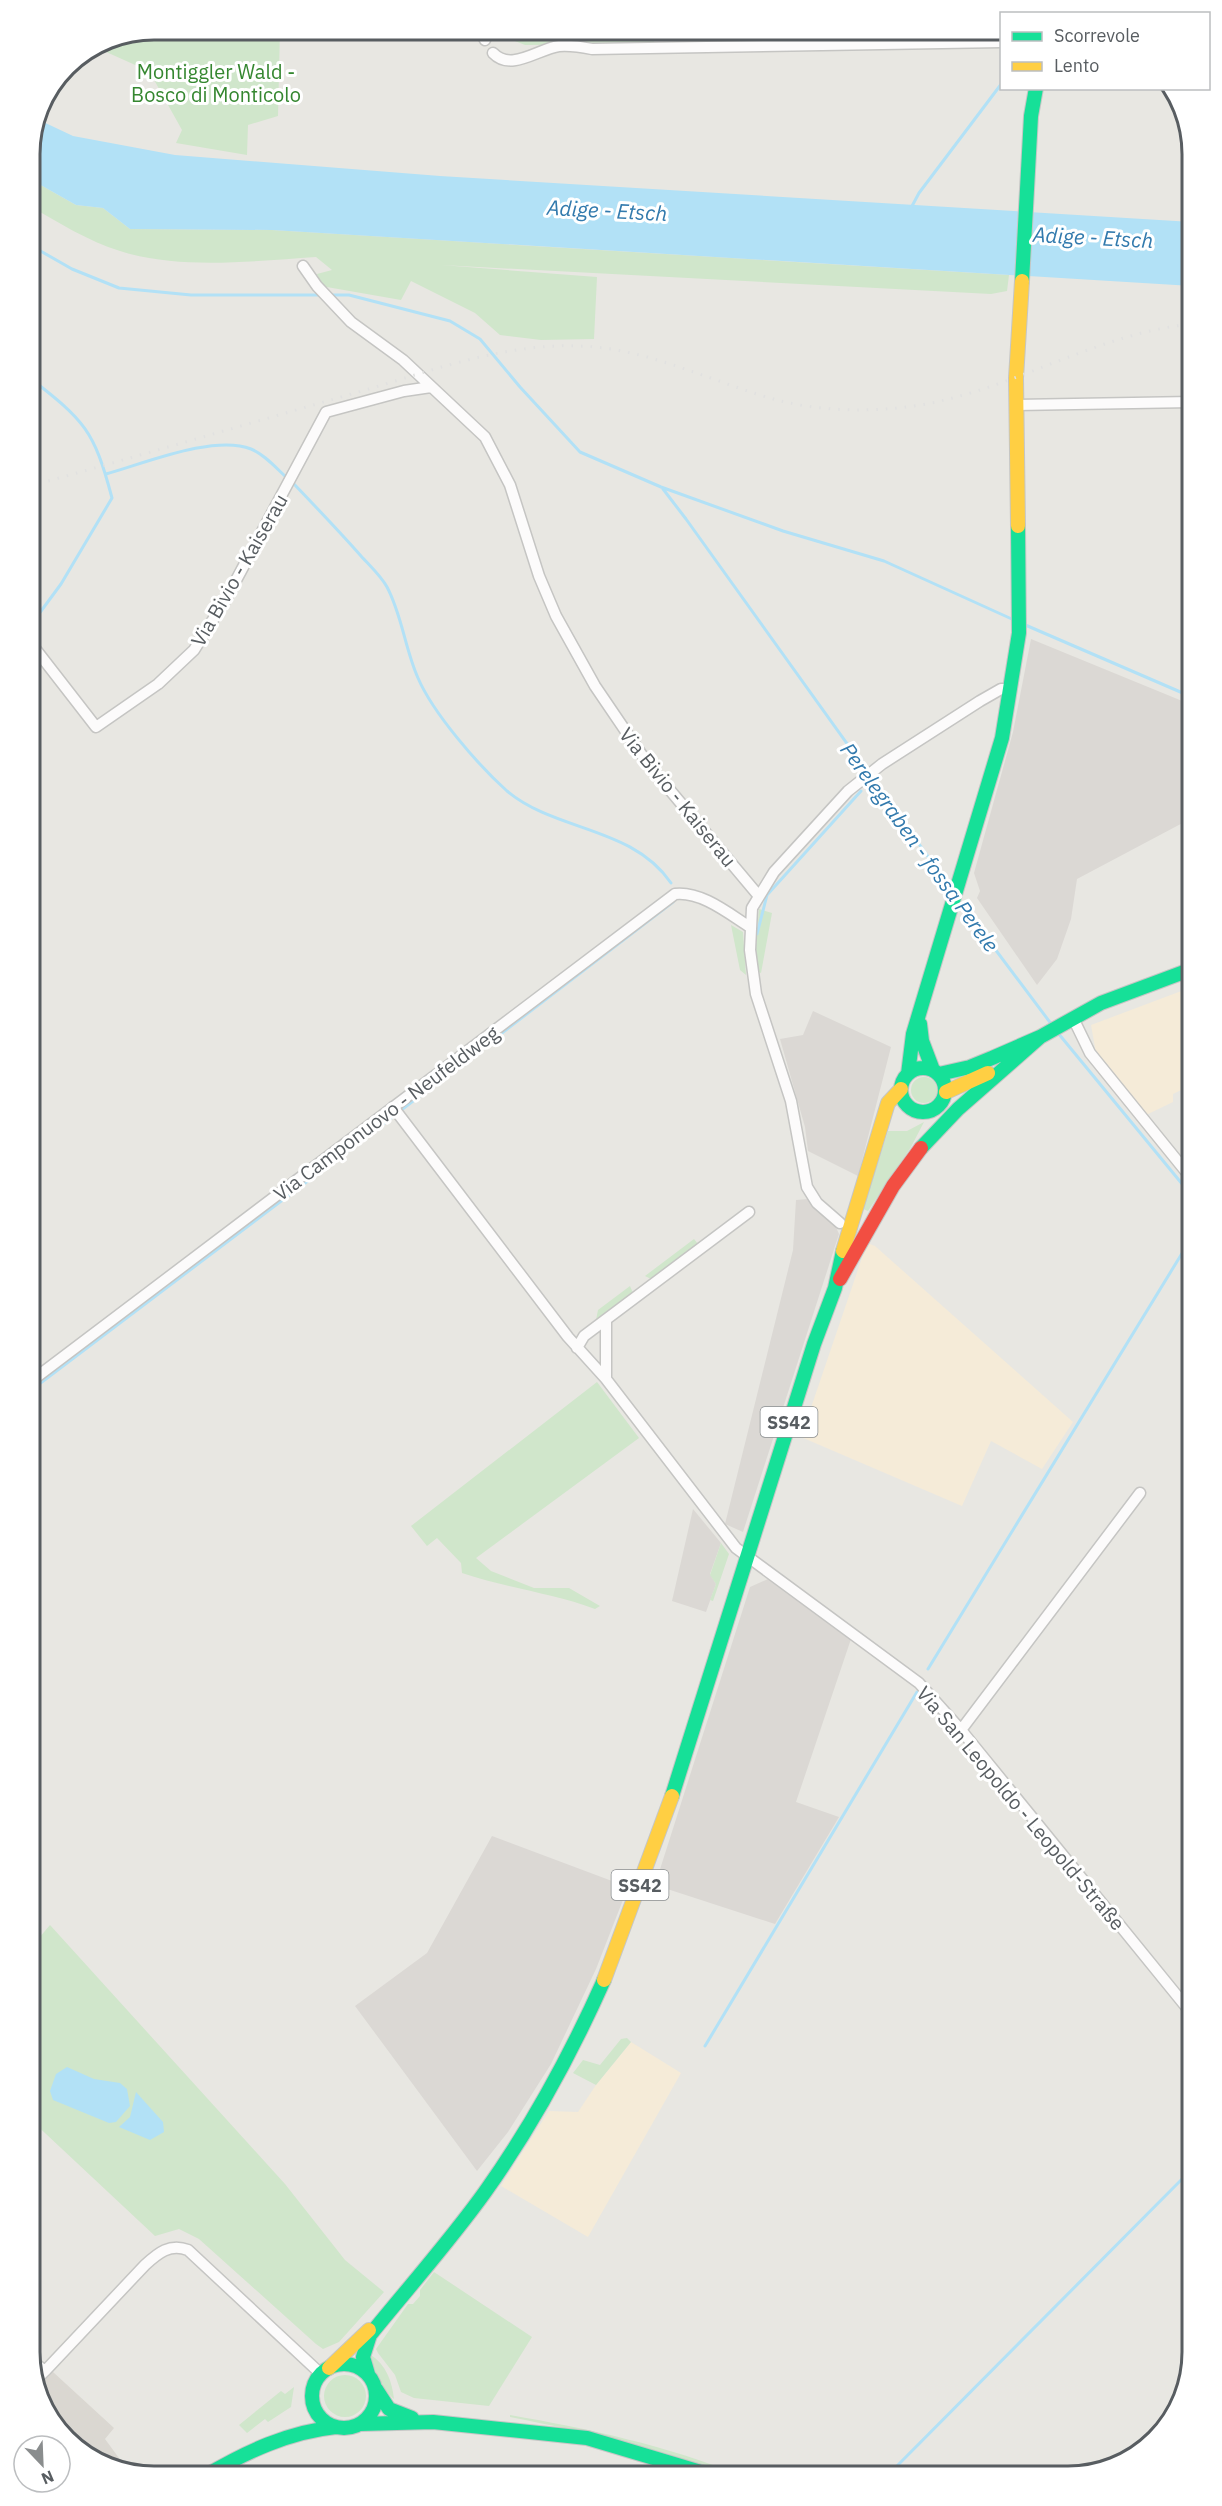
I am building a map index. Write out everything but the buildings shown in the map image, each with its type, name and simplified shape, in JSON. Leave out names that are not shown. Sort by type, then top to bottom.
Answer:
[{"type":"main road","points":[[908,1074],[919,1015],[993,775],[1019,633],[1016,405],[1030,116],[1036,90]]},
{"type":"main road","name":"SS42","points":[[368,2374],[363,2365],[364,2349],[370,2335],[444,2246],[485,2192],[553,2085],[577,2041],[614,1959],[675,1786],[814,1344],[835,1288],[878,1210],[914,1156],[981,1087],[1043,1036],[1067,1021],[1148,984],[1181,973]]},
{"type":"main road","points":[[919,1015],[922,1041],[946,1092]]},
{"type":"main road","name":"SS42","points":[[835,1288],[847,1231],[888,1103],[901,1089],[908,1074],[923,1068],[936,1072],[970,1067],[1043,1036]]},
{"type":"main road","name":"SS42","points":[[914,1156],[931,1111],[939,1106],[946,1092],[987,1074],[1029,1047]]},
{"type":"main road","points":[[901,1089],[903,1100],[912,1110],[922,1113],[931,1111]]},
{"type":"main road","name":"SS42","points":[[321,2374],[385,2315]]},
{"type":"main road","points":[[227,2465],[300,2425],[310,2415],[313,2388],[321,2374],[333,2366],[348,2364],[359,2367],[368,2374],[385,2405],[394,2412],[433,2422]]},
{"type":"main road","points":[[360,2424],[374,2408],[376,2389]]},
{"type":"main road","points":[[313,2404],[323,2420],[336,2427]]},
{"type":"main road","points":[[269,2444],[303,2432],[336,2427],[433,2422],[587,2438],[679,2466]]},
{"type":"street","points":[[493,53],[500,60],[510,61],[559,46],[592,49],[1000,42]]},
{"type":"street","name":"Via Bivio - Kaiserau","points":[[303,266],[335,306],[363,331],[403,360],[485,437],[510,485],[539,576],[556,616],[623,730],[758,895]]},
{"type":"street","name":"Via Bivio - Kaiserau","points":[[41,656],[96,727],[158,684],[194,650],[226,599],[326,412],[404,391],[431,387]]},
{"type":"street","points":[[1016,405],[1181,402]]},
{"type":"street","points":[[840,1223],[817,1203],[807,1187],[791,1101],[756,994],[750,927],[752,908],[758,895],[774,873],[828,813],[866,776],[980,701],[1001,689],[1010,689]]},
{"type":"street","name":"Via Camponuovo - Neufeldweg","points":[[40,1374],[396,1111],[675,894],[686,893],[700,897],[750,927]]},
{"type":"street","points":[[1067,1021],[1181,1165]]},
{"type":"street","name":"Via San Leopoldo - Leopold-Straße","points":[[396,1111],[578,1348],[606,1379],[711,1517],[746,1557],[919,1683],[961,1730],[1181,2000]]},
{"type":"street","points":[[578,1348],[584,1336],[606,1322],[749,1212]]},
{"type":"street","points":[[606,1322],[606,1379]]},
{"type":"street","points":[[961,1730],[1140,1493]]},
{"type":"street","points":[[42,2369],[45,2371],[145,2265],[161,2251],[179,2247],[188,2250],[321,2374]]},
{"type":"shaded area","points":[[1031,639],[1181,700],[1181,824],[1077,879],[1071,919],[1057,959],[1037,985],[977,898],[980,891],[974,873],[1013,732]]},
{"type":"shaded area","points":[[1181,991],[1181,1090],[1173,1094],[1173,1102],[1146,1115],[1096,1053],[1091,1025]]},
{"type":"shaded area","points":[[813,1011],[891,1047],[858,1176],[808,1151],[805,1127],[780,1039],[803,1035]]},
{"type":"shaded area","points":[[808,1199],[835,1225],[839,1234],[743,1532],[725,1524],[793,1250],[796,1200]]},
{"type":"shaded area","points":[[867,1243],[875,1246],[1073,1422],[1042,1469],[991,1441],[962,1506],[801,1437]]},
{"type":"shaded area","points":[[693,1509],[721,1543],[710,1574],[716,1584],[706,1612],[672,1601]]},
{"type":"shaded area","points":[[768,1579],[851,1639],[796,1802],[839,1817],[775,1924],[655,1885],[750,1587]]},
{"type":"shaded area","points":[[492,1836],[628,1887],[596,1969],[551,2064],[508,2132],[477,2171],[355,2006],[427,1953]]},
{"type":"shaded area","points":[[631,2042],[681,2073],[588,2237],[501,2186],[549,2111],[578,2112],[596,2085]]},
{"type":"shaded area","points":[[53,2372],[114,2428],[105,2439],[120,2460],[104,2454],[79,2437],[64,2421],[44,2381]]},
{"type":"green space","name":"Montiggler Wald - Bosco di Monticolo","points":[[147,41],[280,41],[278,116],[248,125],[247,155],[176,143],[182,130],[153,78],[142,68],[106,52],[125,44]]},
{"type":"green space","points":[[515,41],[654,41],[654,44],[525,45]]},
{"type":"green space","points":[[41,185],[76,205],[103,208],[130,229],[272,230],[1009,275],[1007,291],[991,294],[441,265],[597,277],[594,339],[541,340],[500,335],[475,313],[411,281],[401,300],[321,286],[317,274],[332,270],[316,257],[217,263],[167,261],[108,247],[41,212]]},
{"type":"green space","points":[[759,909],[772,913],[761,973],[754,970]]},
{"type":"green space","points":[[731,925],[743,932],[746,975],[740,970]]},
{"type":"green space","points":[[924,1077],[933,1081],[937,1090],[933,1099],[924,1103],[915,1099],[911,1090],[915,1081]]},
{"type":"green space","points":[[924,1122],[911,1147],[868,1211],[863,1209],[888,1131],[907,1131]]},
{"type":"green space","points":[[694,1239],[698,1244],[651,1279],[645,1276]]},
{"type":"green space","points":[[630,1286],[633,1293],[596,1320],[598,1310]]},
{"type":"green space","points":[[597,1382],[639,1438],[476,1558],[491,1571],[534,1588],[569,1588],[600,1606],[595,1609],[462,1573],[461,1563],[437,1538],[427,1546],[411,1526]]},
{"type":"green space","points":[[721,1543],[729,1554],[713,1601],[710,1600],[716,1584],[710,1575]]},
{"type":"green space","points":[[50,1925],[285,2184],[345,2260],[384,2292],[339,2342],[323,2349],[316,2344],[199,2239],[179,2229],[155,2236],[40,2128],[40,1937]]},
{"type":"green space","points":[[627,2038],[631,2042],[596,2085],[573,2073],[583,2060],[600,2065],[621,2039]]},
{"type":"green space","points":[[434,2272],[532,2337],[489,2406],[414,2398],[401,2392],[395,2375],[376,2349],[408,2304],[413,2304],[420,2296],[420,2290]]},
{"type":"green space","points":[[371,2355],[381,2364],[387,2374],[394,2399],[379,2379]]},
{"type":"green space","points":[[345,2375],[360,2381],[366,2396],[360,2411],[345,2417],[330,2411],[324,2396],[330,2381]]},
{"type":"green space","points":[[294,2387],[291,2407],[268,2422],[265,2419],[247,2433],[239,2425],[281,2391],[285,2394]]},
{"type":"green space","points":[[510,2415],[569,2426],[627,2439],[715,2466],[703,2466],[650,2449],[510,2417]]},
{"type":"water","name":"Adige - Etsch","points":[[45,123],[73,136],[175,155],[440,176],[1181,221],[1181,285],[272,230],[130,229],[103,208],[76,205],[41,185],[41,140]]},
{"type":"water","points":[[67,2067],[94,2079],[120,2083],[127,2089],[130,2106],[116,2122],[109,2123],[53,2100],[50,2091],[56,2074]]},
{"type":"water","points":[[136,2092],[163,2122],[164,2132],[150,2140],[119,2127],[130,2117]]},
{"type":"waterway","points":[[911,208],[919,193],[1000,86]]},
{"type":"waterway","points":[[41,251],[72,269],[119,288],[191,295],[320,295]]},
{"type":"waterway","points":[[329,295],[349,295],[450,321],[480,339],[520,387],[580,452],[661,487],[783,531],[884,561],[1014,620]]},
{"type":"waterway","points":[[41,387],[75,417],[93,441],[112,498],[61,584],[41,611]]},
{"type":"waterway","points":[[106,474],[179,452],[218,445],[236,445],[261,454],[287,478]]},
{"type":"waterway","points":[[293,483],[385,583],[425,692],[457,738],[483,767],[507,791],[527,804],[548,815],[636,850],[655,864],[671,883]]},
{"type":"waterway","name":"Perelegraben - fossa Perele","points":[[663,489],[952,890]]},
{"type":"waterway","points":[[1023,624],[1181,692]]},
{"type":"waterway","points":[[757,934],[767,895],[861,791]]},
{"type":"waterway","name":"Perelegraben - fossa Perele","points":[[959,901],[1052,1025]]},
{"type":"waterway","points":[[400,1111],[673,902]]},
{"type":"waterway","name":"Perelegraben - fossa Perele","points":[[1058,1033],[1181,1183]]},
{"type":"waterway","points":[[40,1383],[395,1115]]},
{"type":"waterway","points":[[928,1669],[1181,1255]]},
{"type":"waterway","points":[[705,2046],[917,1692]]},
{"type":"waterway","points":[[897,2466],[1181,2180]]},
{"type":"railway","points":[[41,483],[466,360],[522,349],[551,346],[605,348],[655,359],[777,400],[821,408],[867,410],[935,402],[1008,380],[1117,340],[1181,326]]},
{"type":"traffic: fast","points":[[1022,281],[1031,116],[1036,90]]},
{"type":"traffic: fast","points":[[908,1074],[913,1034],[1002,738],[1019,633],[1018,526]]},
{"type":"traffic: fast","points":[[939,1074],[970,1067],[992,1058],[1040,1037],[1101,1003],[1181,973]]},
{"type":"traffic: fast","points":[[920,1024],[922,1041],[933,1070]]},
{"type":"traffic: fast","points":[[921,1148],[958,1109],[1040,1037]]},
{"type":"traffic: fast","points":[[923,1068],[932,1069],[939,1074],[944,1081],[945,1090],[944,1099],[939,1106],[932,1111],[923,1112],[914,1111],[907,1106],[902,1099],[901,1090],[902,1081],[907,1074],[914,1069],[923,1068]]},
{"type":"traffic: fast","points":[[672,1796],[814,1344],[835,1288],[843,1251]]},
{"type":"traffic: fast","points":[[368,2374],[363,2357],[370,2335],[458,2228],[502,2167],[550,2089],[604,1980]]},
{"type":"traffic: fast","points":[[344,2364],[356,2366],[367,2373],[374,2384],[376,2396],[374,2408],[367,2419],[356,2426],[344,2428],[332,2426],[321,2419],[314,2408],[312,2396],[314,2384],[321,2373],[332,2366],[344,2364]]},
{"type":"traffic: fast","points":[[376,2389],[389,2409],[412,2418]]},
{"type":"traffic: fast","points":[[360,2424],[433,2422],[587,2438],[679,2466]]},
{"type":"traffic: fast","points":[[225,2465],[284,2438],[336,2427]]},
{"type":"traffic: slow","points":[[1018,526],[1016,378],[1022,281]]},
{"type":"traffic: slow","points":[[946,1092],[988,1073]]},
{"type":"traffic: slow","points":[[843,1251],[888,1103],[901,1089]]},
{"type":"traffic: slow","points":[[604,1980],[672,1796]]},
{"type":"traffic: slow","points":[[329,2368],[369,2330]]},
{"type":"traffic: jam","points":[[840,1279],[893,1186],[921,1148]]}]
